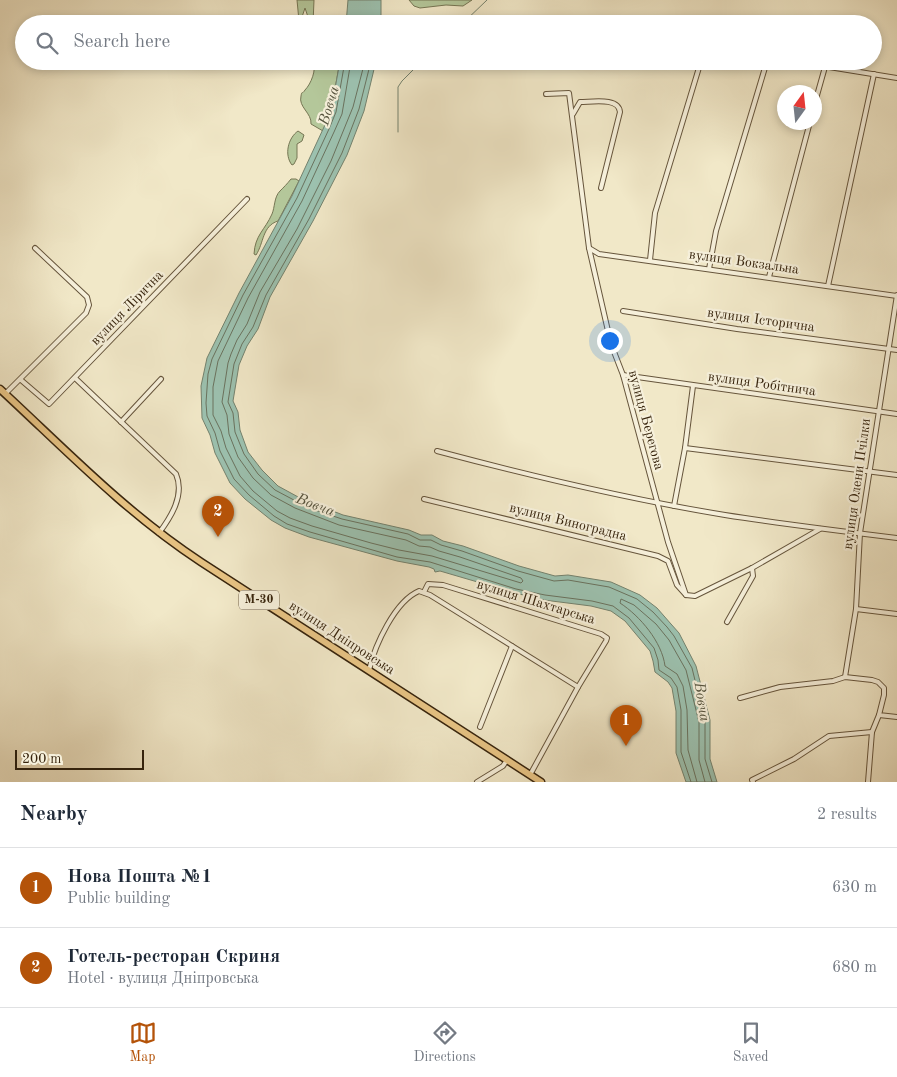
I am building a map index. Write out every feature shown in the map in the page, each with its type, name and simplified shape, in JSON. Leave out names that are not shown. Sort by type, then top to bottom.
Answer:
[{"type":"highway","name":"вулиця Дніпровська","points":[[3,392],[141,520],[201,562],[541,782]]},
{"type":"street","points":[[650,260],[655,213],[698,70]]},
{"type":"street","points":[[709,269],[716,231],[764,70]]},
{"type":"street","points":[[820,85],[824,70]]},
{"type":"street","points":[[846,70],[897,78]]},
{"type":"street","points":[[828,286],[874,74]]},
{"type":"street","name":"вулиця Берегова","points":[[546,94],[569,93],[589,248],[611,344],[623,376],[655,498],[658,502],[668,542],[686,595]]},
{"type":"street","points":[[572,114],[580,102],[606,102],[617,104],[620,108],[601,188]]},
{"type":"street","points":[[769,277],[808,130]]},
{"type":"street","name":"вулиця Лірична","points":[[21,380],[49,404],[247,199]]},
{"type":"street","points":[[3,392],[21,380],[86,313],[89,306],[87,296],[35,248]]},
{"type":"street","name":"вулиця Вокзальна","points":[[589,248],[599,254],[897,295]]},
{"type":"street","name":"вулиця Олени Пчілки","points":[[845,677],[856,609],[860,533],[868,471],[897,295]]},
{"type":"street","name":"вулиця Історична","points":[[623,311],[737,329],[897,350]]},
{"type":"street","name":"вулиця Робітнича","points":[[623,376],[897,414]]},
{"type":"street","points":[[75,378],[170,467],[178,480],[179,488],[174,510],[159,533]]},
{"type":"street","points":[[121,422],[161,379]]},
{"type":"street","points":[[674,506],[685,448],[693,386]]},
{"type":"street","points":[[685,448],[897,475]]},
{"type":"street","points":[[436,451],[586,488],[674,506],[820,529],[897,538]]},
{"type":"street","name":"вулиця Виноградна","points":[[424,499],[658,556],[668,561],[677,585],[686,595]]},
{"type":"street","points":[[686,595],[696,596],[752,568],[820,529]]},
{"type":"street","points":[[727,622],[753,576],[752,568]]},
{"type":"street","name":"вулиця Шахтарська","points":[[424,592],[428,584],[443,585],[605,635],[607,638],[530,775]]},
{"type":"street","points":[[369,670],[375,650],[397,611],[409,596],[419,591],[424,592],[578,688]]},
{"type":"street","points":[[856,609],[897,614]]},
{"type":"street","points":[[480,727],[512,646]]},
{"type":"street","points":[[740,698],[780,687],[826,682],[845,677],[872,680],[881,684],[884,688],[884,695],[872,732],[868,782]]},
{"type":"street","points":[[879,715],[897,717]]},
{"type":"street","points":[[752,781],[794,759],[829,736],[872,732]]},
{"type":"street","points":[[477,782],[503,766],[507,760]]},
{"type":"shaded area","points":[[297,0],[314,0],[313,15],[307,15],[305,8],[303,15],[298,15]]},
{"type":"shaded area","points":[[409,0],[472,0],[463,6],[446,5],[420,8],[414,6]]},
{"type":"shaded area","points":[[314,70],[338,70],[331,111],[323,131],[311,124],[311,120],[301,103],[302,93],[313,76]]},
{"type":"shaded area","points":[[298,131],[304,135],[302,141],[297,144],[297,158],[292,165],[288,156],[288,147]]},
{"type":"shaded area","points":[[291,179],[299,181],[278,221],[273,223],[266,231],[256,255],[254,254],[258,237],[272,214],[277,196]]},
{"type":"water","points":[[348,0],[381,0],[381,15],[347,15]]},
{"type":"water","name":"Вовча","points":[[338,70],[374,70],[364,111],[347,155],[313,221],[270,297],[258,329],[247,346],[239,365],[233,401],[238,412],[240,430],[248,452],[278,486],[300,498],[343,515],[409,530],[421,535],[432,535],[443,541],[555,576],[568,575],[611,582],[640,595],[657,608],[679,633],[696,666],[710,720],[710,759],[717,782],[686,782],[676,753],[676,711],[672,688],[668,682],[655,672],[650,651],[625,621],[611,611],[591,606],[544,600],[515,593],[440,571],[435,572],[434,569],[429,567],[397,561],[309,537],[285,528],[271,520],[245,499],[230,483],[215,453],[210,435],[202,418],[201,386],[207,358],[239,293],[292,196],[331,111]]},
{"type":"waterway","points":[[471,15],[487,0]]},
{"type":"waterway","points":[[398,132],[398,87],[413,70]]},
{"type":"place","name":"Готель-ресторан Скриня","points":[[218,537]]},
{"type":"place","name":"Нова Пошта №1","points":[[626,746]]}]
